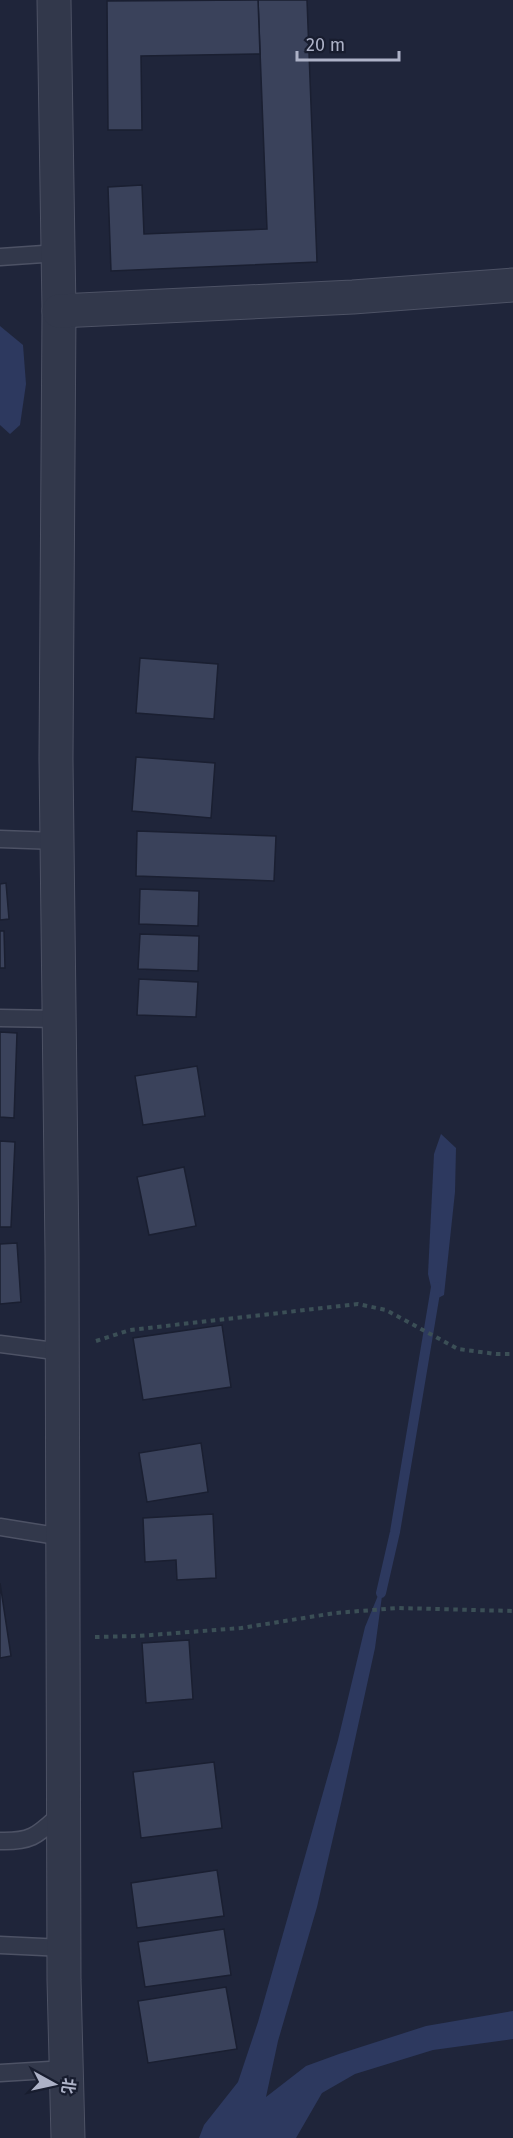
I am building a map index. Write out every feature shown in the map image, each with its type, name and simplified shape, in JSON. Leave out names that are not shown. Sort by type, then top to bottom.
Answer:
[{"type":"street","points":[[54,0],[59,311],[57,842],[64,1948],[68,2138]]},
{"type":"street","points":[[59,311],[353,297],[513,285]]},
{"type":"lane","points":[[0,257],[58,253]]},
{"type":"lane","points":[[0,839],[57,842]]},
{"type":"lane","points":[[0,1018],[59,1019]]},
{"type":"lane","points":[[0,1344],[62,1352]]},
{"type":"lane","points":[[0,1527],[63,1537]]},
{"type":"lane","points":[[0,1841],[20,1842],[36,1836],[64,1811]]},
{"type":"lane","points":[[0,1945],[64,1948]]},
{"type":"lane","points":[[0,2073],[66,2069]]},
{"type":"path","points":[[62,1352],[129,1330],[358,1304],[386,1310],[458,1349],[513,1354]]},
{"type":"path","points":[[63,1637],[138,1636],[241,1628],[335,1613],[391,1609],[513,1611]]},
{"type":"water","points":[[0,326],[23,345],[26,384],[20,425],[10,434],[0,425]]},
{"type":"water","points":[[441,1134],[456,1148],[455,1192],[444,1295],[434,1300],[428,1274],[434,1154]]},
{"type":"water","points":[[384,1581],[375,1648],[342,1799],[317,1907],[278,2041],[266,2097],[306,2066],[426,2026],[513,2011],[513,2039],[433,2050],[355,2074],[322,2093],[296,2138],[199,2138],[204,2125],[238,2082],[258,2022],[338,1740],[365,1627]]},
{"type":"building","points":[[258,0],[307,0],[317,262],[111,271],[108,187],[142,185],[144,234],[267,229]]},
{"type":"building","points":[[258,0],[260,54],[141,56],[142,130],[108,130],[107,1]]},
{"type":"building","points":[[140,658],[218,664],[214,719],[136,713]]},
{"type":"building","points":[[136,757],[215,763],[211,818],[132,811]]},
{"type":"building","points":[[137,831],[276,836],[274,881],[136,876]]},
{"type":"building","points":[[6,883],[9,919],[0,920],[0,884]]},
{"type":"building","points":[[140,889],[199,891],[198,926],[139,924]]},
{"type":"building","points":[[0,931],[4,931],[5,968],[0,968]]},
{"type":"building","points":[[140,934],[199,936],[198,971],[138,969]]},
{"type":"building","points":[[139,979],[198,982],[196,1017],[137,1015]]},
{"type":"building","points":[[0,1032],[17,1033],[14,1118],[0,1117]]},
{"type":"building","points":[[197,1066],[205,1116],[143,1125],[135,1076]]},
{"type":"building","points":[[0,1141],[15,1142],[11,1227],[0,1227]]},
{"type":"building","points":[[184,1167],[196,1226],[149,1235],[137,1177]]},
{"type":"building","points":[[17,1243],[21,1302],[0,1304],[0,1244]]},
{"type":"building","points":[[222,1325],[231,1387],[143,1400],[133,1338]]},
{"type":"building","points":[[201,1443],[208,1492],[147,1502],[139,1453]]},
{"type":"building","points":[[213,1514],[216,1578],[177,1580],[176,1560],[145,1562],[143,1518]]},
{"type":"building","points":[[0,1583],[11,1656],[0,1658]]},
{"type":"building","points":[[189,1640],[193,1699],[146,1703],[142,1643]]},
{"type":"building","points":[[214,1762],[222,1828],[141,1838],[133,1772]]},
{"type":"building","points":[[217,1870],[224,1916],[137,1928],[131,1883]]},
{"type":"building","points":[[224,1929],[231,1975],[145,1987],[138,1942]]},
{"type":"building","points":[[226,1987],[237,2049],[148,2063],[138,2001]]},
{"type":"waterway","points":[[381,1593],[395,1532],[436,1287]]}]
